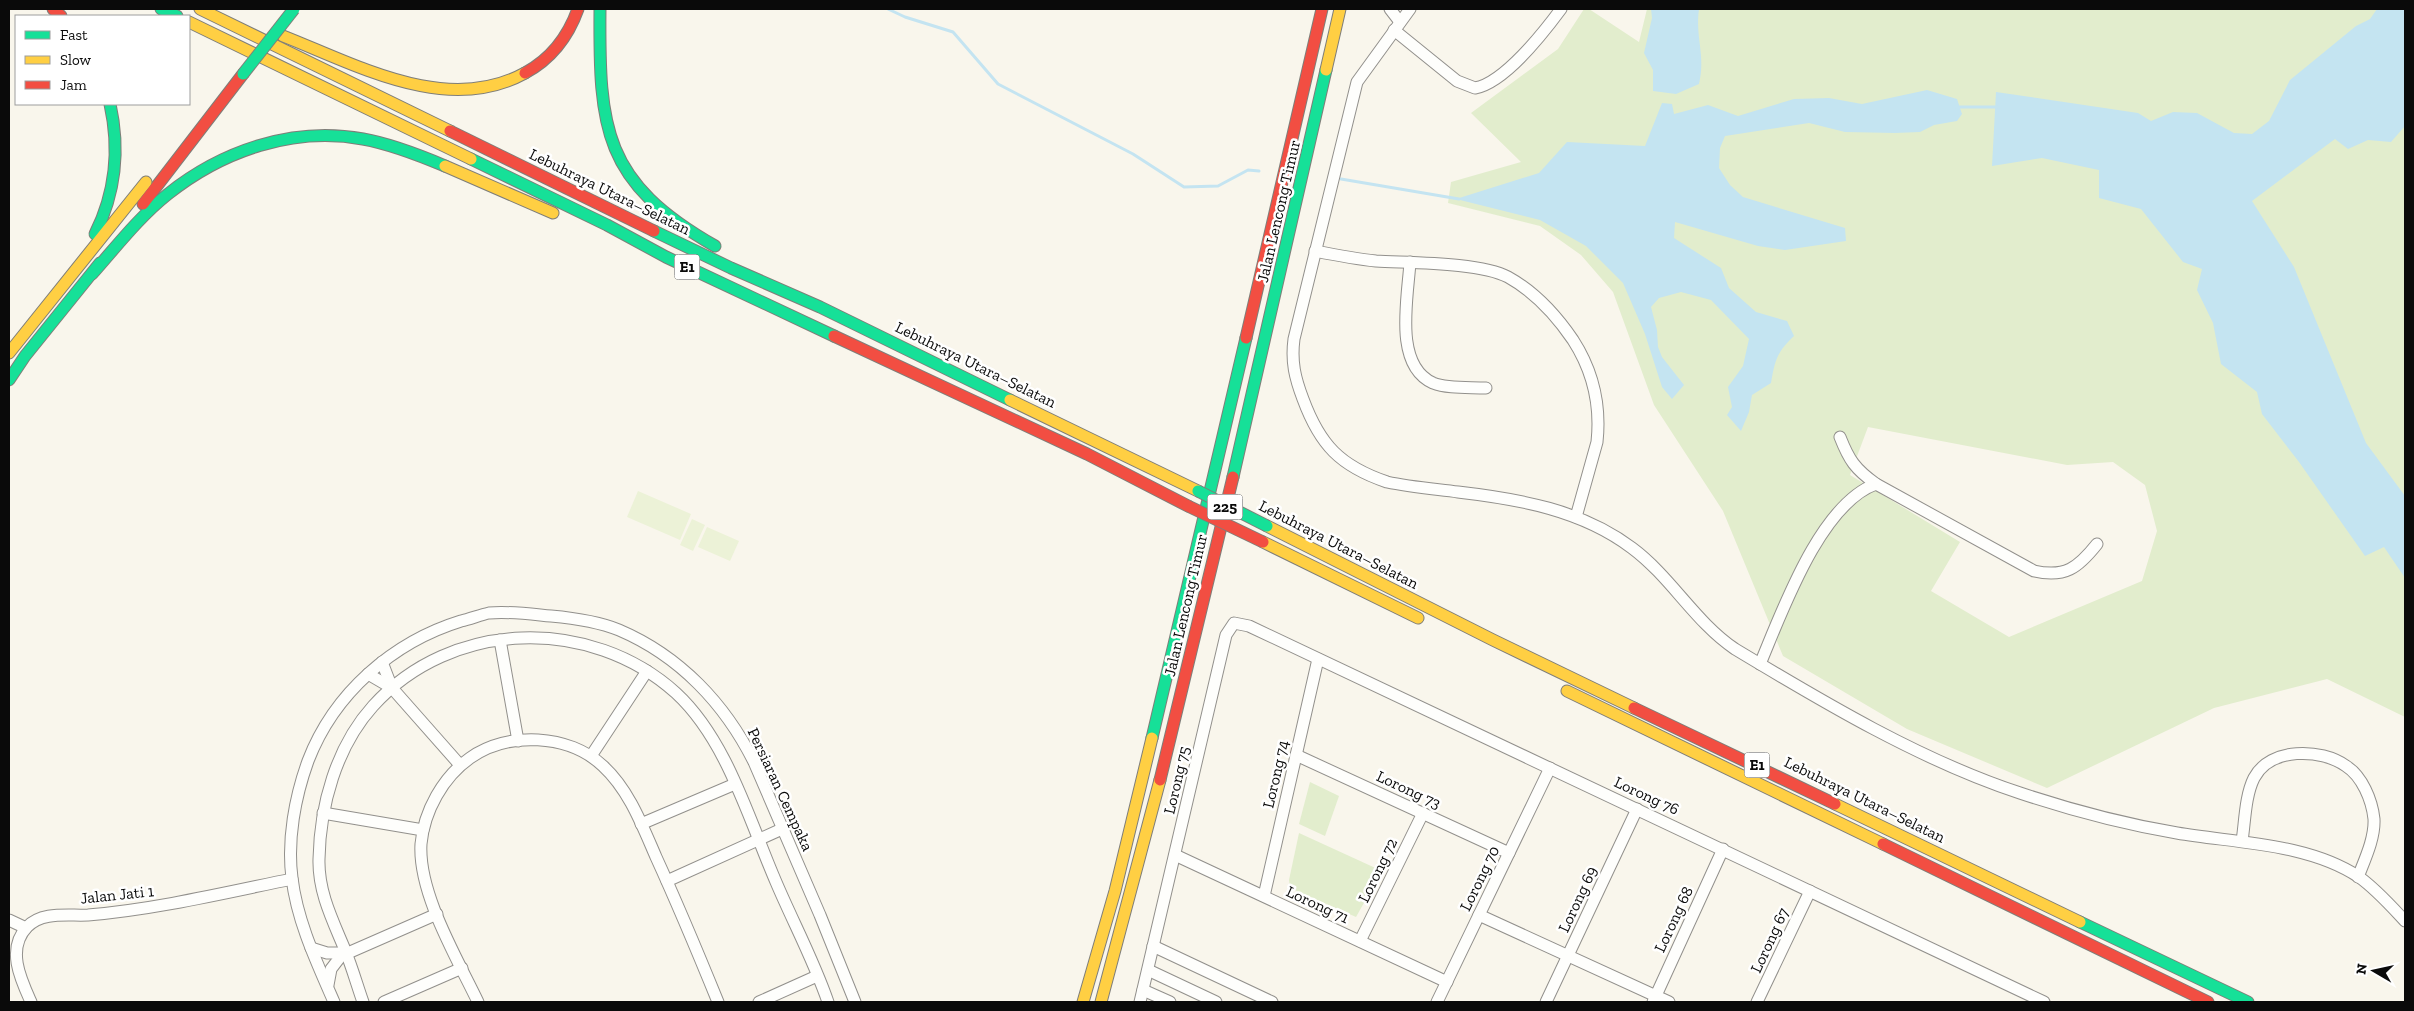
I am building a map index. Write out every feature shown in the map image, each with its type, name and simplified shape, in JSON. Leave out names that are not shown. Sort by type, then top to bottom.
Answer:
[{"type":"highway","points":[[161,9],[175,15]]},
{"type":"highway","name":"Lebuhraya Utara–Selatan","points":[[200,9],[731,268],[820,307],[1198,491],[1493,640],[2248,1002]]},
{"type":"highway","points":[[213,9],[398,80],[441,89],[472,90],[503,85],[520,78],[546,60],[563,41],[578,9]]},
{"type":"highway","points":[[238,60],[280,9]]},
{"type":"highway","points":[[9,380],[25,356],[92,274],[294,9]]},
{"type":"highway","points":[[600,9],[604,119],[613,147],[626,172],[644,195],[662,212],[701,238],[820,307]]},
{"type":"highway","name":"Jalan Lencong Timur","points":[[1083,1002],[1115,891],[1157,719],[1322,9]]},
{"type":"highway","name":"Jalan Lencong Timur","points":[[1101,1002],[1165,760],[1272,311],[1340,9]]},
{"type":"highway","name":"Lebuhraya Utara–Selatan","points":[[190,22],[607,225],[666,257],[1087,454],[1188,506],[1432,625]]},
{"type":"highway","points":[[9,353],[120,216],[216,90]]},
{"type":"highway","points":[[51,299],[99,226],[107,205],[114,170],[116,143],[110,105]]},
{"type":"highway","points":[[92,274],[154,206],[200,171],[240,150],[309,135],[348,136],[390,145],[515,198],[666,257]]},
{"type":"highway","name":"Lebuhraya Utara–Selatan","points":[[1556,686],[2208,1002]]},
{"type":"street","points":[[1390,9],[1397,26],[1457,80],[1475,88],[1491,82],[1520,56],[1539,38],[1562,9]]},
{"type":"street","points":[[1410,9],[1357,82],[1315,251],[1292,355],[1293,372],[1302,397],[1318,434],[1324,443],[1347,463],[1387,482],[1509,498],[1546,506],[1601,528],[1656,568],[1720,639],[1760,664],[1867,724],[1993,784],[2046,802],[2103,818],[2305,855],[2332,864],[2358,877],[2405,921]]},
{"type":"street","points":[[1315,251],[1375,261],[1410,262],[1482,269],[1507,276],[1545,305],[1563,326],[1580,351],[1591,374],[1598,430],[1588,480],[1576,517]]},
{"type":"street","points":[[1410,262],[1406,341],[1410,361],[1434,383],[1486,388]]},
{"type":"street","points":[[1840,437],[1849,459],[1858,471],[1876,484],[2034,571],[2047,574],[2060,573],[2074,568],[2084,560],[2097,544]]},
{"type":"street","points":[[1760,664],[1793,588],[1827,526],[1856,493],[1876,484]]},
{"type":"street","name":"Persiaran Cempaka","points":[[334,1002],[311,948],[292,879],[291,842],[303,775],[328,720],[352,689],[368,674],[382,662],[428,634],[488,614],[528,614],[569,618],[618,630],[658,651],[708,691],[748,750],[820,915],[855,1002]]},
{"type":"street","name":"Lorong 76","points":[[1234,623],[1249,626],[2044,1002]]},
{"type":"street","name":"Lorong 75","points":[[1140,1002],[1226,635],[1234,623]]},
{"type":"street","points":[[363,1002],[322,891],[318,862],[324,813],[333,776],[357,727],[373,706],[392,688],[414,671],[440,658],[500,640],[554,638],[589,644],[614,653],[647,671],[677,695],[702,721],[735,784],[828,1002]]},
{"type":"street","points":[[500,640],[518,741]]},
{"type":"street","name":"Lorong 74","points":[[1264,896],[1318,660]]},
{"type":"street","points":[[382,662],[392,688]]},
{"type":"street","points":[[591,756],[647,671]]},
{"type":"street","points":[[368,674],[392,688],[460,765]]},
{"type":"street","points":[[478,1002],[436,914],[425,880],[422,861],[424,830],[437,794],[460,765],[486,750],[518,741],[538,740],[562,743],[591,756],[613,776],[641,824],[718,1002]]},
{"type":"street","points":[[2242,842],[2254,778],[2266,764],[2276,758],[2294,754],[2322,757],[2341,762],[2358,778],[2373,811],[2373,835],[2358,877]]},
{"type":"street","name":"Lorong 73","points":[[1296,755],[1509,853]]},
{"type":"street","name":"Lorong 70","points":[[1437,1002],[1550,768]]},
{"type":"street","points":[[641,824],[735,784]]},
{"type":"street","name":"Lorong 69","points":[[1546,1002],[1638,809]]},
{"type":"street","points":[[324,813],[424,830]]},
{"type":"street","name":"Lorong 72","points":[[1360,941],[1423,813]]},
{"type":"street","points":[[667,881],[782,829]]},
{"type":"street","name":"Lorong 68","points":[[1654,999],[1723,849]]},
{"type":"street","name":"Lorong 71","points":[[1175,855],[1447,982]]},
{"type":"street","name":"Jalan Jati 1","points":[[26,928],[38,920],[54,915],[126,912],[292,879]]},
{"type":"street","name":"Lorong 67","points":[[1757,1002],[1810,891]]},
{"type":"street","points":[[329,989],[331,969],[337,959],[346,953],[436,914]]},
{"type":"street","points":[[1479,915],[1568,956],[1654,999],[1669,1002]]},
{"type":"street","points":[[9,920],[26,928],[13,950],[19,974],[31,1002]]},
{"type":"street","points":[[1153,946],[1272,1002]]},
{"type":"street","points":[[311,948],[327,953],[346,953]]},
{"type":"street","points":[[384,1002],[462,968]]},
{"type":"street","points":[[1148,970],[1216,1002]]},
{"type":"street","points":[[759,1002],[817,976]]},
{"type":"street","points":[[1143,990],[1170,1002]]},
{"type":"green space","points":[[1584,9],[1589,9],[1639,42],[1647,9],[2405,9],[2405,717],[2327,679],[2214,708],[2047,788],[1907,729],[1783,656],[1723,511],[1654,405],[1613,292],[1581,255],[1540,226],[1448,203],[1451,182],[1521,162],[1471,113],[1558,49]],"holes":[[[1868,427],[2067,465],[2113,462],[2145,485],[2157,531],[2142,581],[2009,637],[1931,591],[1960,542],[1850,475]]]},
{"type":"green space","points":[[638,491],[691,514],[680,540],[627,517]]},
{"type":"green space","points":[[692,519],[705,525],[693,551],[680,545]]},
{"type":"green space","points":[[707,527],[739,541],[730,561],[698,547]]},
{"type":"green space","points":[[1310,782],[1339,796],[1325,836],[1299,824]]},
{"type":"green space","points":[[1299,833],[1382,871],[1356,917],[1290,888],[1289,880]]},
{"type":"water","points":[[1651,9],[1699,9],[1698,29],[1701,74],[1699,84],[1676,94],[1653,91],[1653,70],[1644,53],[1652,18]]},
{"type":"water","points":[[2377,9],[2405,9],[2405,126],[2391,142],[2368,140],[2348,149],[2335,139],[2252,201],[2294,267],[2366,443],[2405,496],[2405,578],[2384,547],[2365,556],[2299,462],[2262,414],[2257,392],[2221,364],[2213,323],[2197,290],[2202,269],[2183,262],[2141,209],[2099,198],[2099,170],[2042,158],[1992,166],[1996,92],[2138,113],[2151,121],[2173,112],[2197,113],[2234,133],[2252,134],[2269,121],[2290,80],[2356,26],[2370,19]]},
{"type":"water","points":[[1927,90],[1957,99],[1962,114],[1957,121],[1934,125],[1920,132],[1845,132],[1809,123],[1725,136],[1720,148],[1719,168],[1730,185],[1743,197],[1845,228],[1846,241],[1785,250],[1758,246],[1675,222],[1674,238],[1721,268],[1729,288],[1756,312],[1787,321],[1794,336],[1778,357],[1771,383],[1752,395],[1749,412],[1741,431],[1727,415],[1732,407],[1728,387],[1743,366],[1749,339],[1711,300],[1681,292],[1659,298],[1651,307],[1657,330],[1658,347],[1662,357],[1684,385],[1672,399],[1662,387],[1645,334],[1623,283],[1586,246],[1540,220],[1456,199],[1539,173],[1567,142],[1645,146],[1662,103],[1672,104],[1674,114],[1708,105],[1738,116],[1794,99],[1829,98],[1862,104]]},
{"type":"waterway","points":[[888,9],[905,17],[953,32],[998,84],[1133,154],[1184,187],[1218,186],[1248,170],[1259,171]]},
{"type":"waterway","points":[[1956,107],[1997,107]]},
{"type":"waterway","points":[[1341,179],[1459,199]]},
{"type":"traffic: fast","points":[[161,9],[175,15]]},
{"type":"traffic: fast","points":[[243,74],[294,9]]},
{"type":"traffic: fast","points":[[600,9],[602,88],[606,120],[615,148],[629,175],[650,199],[678,222],[715,246]]},
{"type":"traffic: fast","points":[[1233,477],[1326,70]]},
{"type":"traffic: fast","points":[[95,234],[108,202],[114,170],[115,137],[110,105]]},
{"type":"traffic: fast","points":[[92,274],[138,222],[168,194],[211,165],[235,154],[260,146],[285,139],[337,136],[384,144],[445,166]]},
{"type":"traffic: fast","points":[[471,159],[607,225],[666,257],[834,336]]},
{"type":"traffic: fast","points":[[654,231],[731,268],[820,307],[1010,400]]},
{"type":"traffic: fast","points":[[9,380],[25,356],[100,263]]},
{"type":"traffic: fast","points":[[1152,738],[1246,338]]},
{"type":"traffic: fast","points":[[1198,491],[1267,526]]},
{"type":"traffic: fast","points":[[2080,922],[2248,1002]]},
{"type":"traffic: slow","points":[[200,9],[450,131]]},
{"type":"traffic: slow","points":[[1326,70],[1340,9]]},
{"type":"traffic: slow","points":[[190,22],[471,159]]},
{"type":"traffic: slow","points":[[283,36],[372,72],[402,82],[434,88],[465,89],[495,85],[525,73]]},
{"type":"traffic: slow","points":[[445,166],[553,213]]},
{"type":"traffic: slow","points":[[9,353],[146,182]]},
{"type":"traffic: slow","points":[[1010,400],[1198,491]]},
{"type":"traffic: slow","points":[[1267,526],[1493,640],[1634,708]]},
{"type":"traffic: slow","points":[[1263,542],[1418,618]]},
{"type":"traffic: slow","points":[[1567,691],[1883,844]]},
{"type":"traffic: slow","points":[[1083,1002],[1115,891],[1152,738]]},
{"type":"traffic: slow","points":[[1101,1002],[1160,780]]},
{"type":"traffic: slow","points":[[1835,804],[2080,922]]},
{"type":"traffic: jam","points":[[53,9],[60,15]]},
{"type":"traffic: jam","points":[[525,73],[543,61],[558,46],[569,29],[578,9]]},
{"type":"traffic: jam","points":[[1246,338],[1322,9]]},
{"type":"traffic: jam","points":[[143,204],[243,74]]},
{"type":"traffic: jam","points":[[450,131],[654,231]]},
{"type":"traffic: jam","points":[[834,336],[1087,454],[1188,506]]},
{"type":"traffic: jam","points":[[1160,780],[1233,477]]},
{"type":"traffic: jam","points":[[1188,506],[1263,542]]},
{"type":"traffic: jam","points":[[1634,708],[1835,804]]},
{"type":"traffic: jam","points":[[1883,844],[2208,1002]]}]
